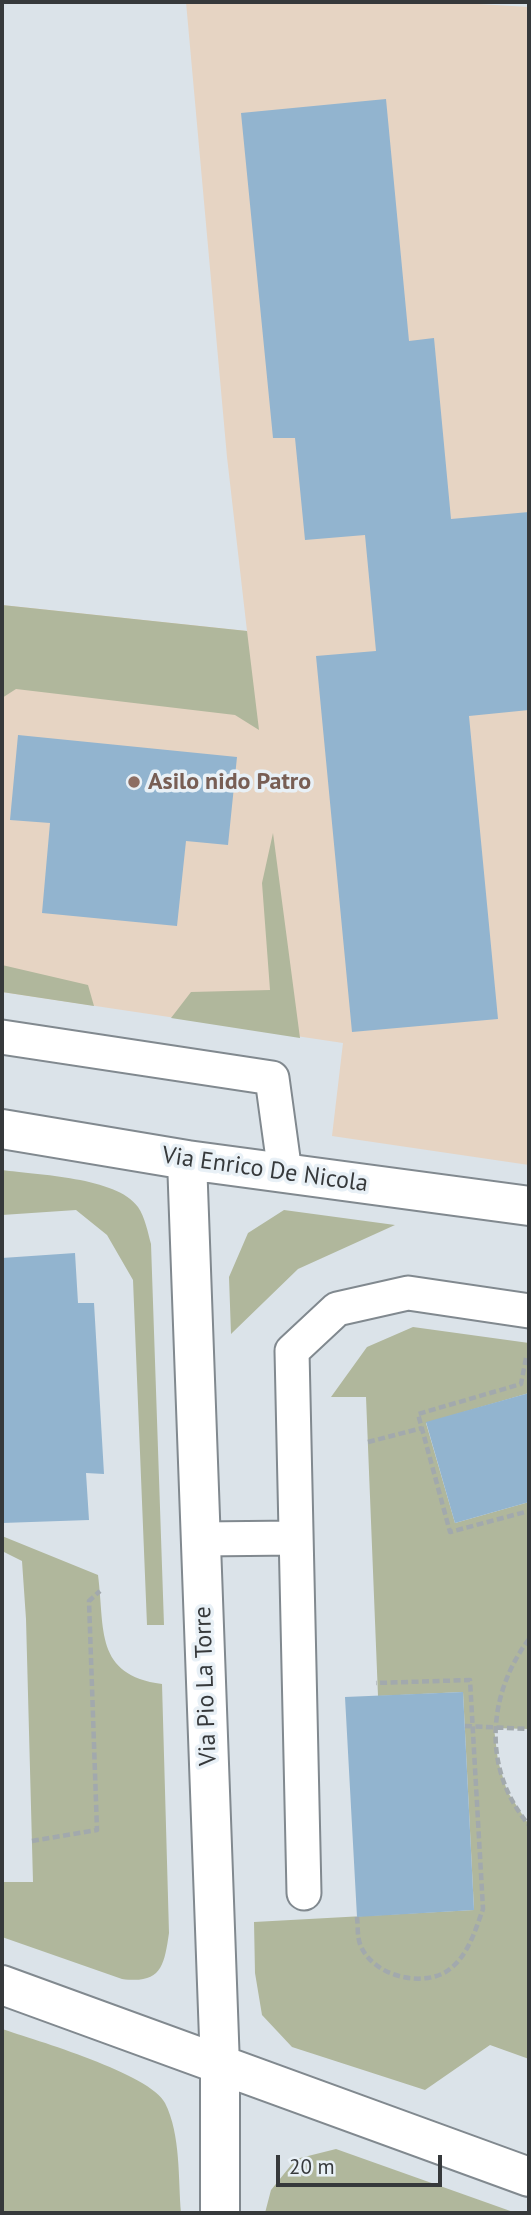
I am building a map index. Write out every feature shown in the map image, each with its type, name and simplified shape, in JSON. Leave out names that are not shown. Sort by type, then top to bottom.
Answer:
[{"type":"street","name":"Via Enrico De Nicola","points":[[2,1129],[187,1160],[529,1206]]},
{"type":"street","name":"Via Pio La Torre","points":[[187,1160],[220,2066],[220,2213]]},
{"type":"street","points":[[2,1985],[529,2178]]},
{"type":"lane","points":[[2,1037],[272,1077],[285,1173]]},
{"type":"lane","points":[[304,1893],[292,1351],[337,1309],[408,1293],[529,1311]]},
{"type":"lane","points":[[201,1539],[295,1538]]},
{"type":"path","points":[[526,1357],[521,1384],[418,1414],[450,1532],[529,1511]]},
{"type":"path","points":[[368,1442],[422,1428]]},
{"type":"path","points":[[32,1841],[97,1830],[89,1601],[100,1591]]},
{"type":"path","points":[[529,1639],[513,1660],[499,1694],[494,1727],[498,1760],[507,1791],[529,1825]]},
{"type":"path","points":[[357,1917],[360,1945],[378,1969],[411,1979],[443,1973],[459,1959],[471,1941],[483,1909],[475,1727],[470,1680],[376,1683]]},
{"type":"path","points":[[465,1726],[529,1728]]},
{"type":"shaded area","points":[[186,2],[444,2],[529,7],[529,1165],[332,1136],[343,1043],[2,992],[2,605],[247,631],[227,457]]},
{"type":"green space","points":[[2,605],[247,631],[259,730],[235,715],[16,689],[2,698]]},
{"type":"green space","points":[[273,833],[300,1038],[171,1018],[191,992],[270,990],[262,883]]},
{"type":"green space","points":[[2,965],[88,985],[94,1006],[2,992]]},
{"type":"green space","points":[[2,1170],[75,1179],[113,1189],[128,1197],[138,1207],[144,1220],[151,1244],[164,1625],[147,1625],[133,1280],[107,1235],[76,1210],[2,1215]]},
{"type":"green space","points":[[284,1210],[395,1225],[298,1269],[231,1334],[229,1277],[248,1233]]},
{"type":"green space","points":[[413,1327],[529,1343],[529,1393],[426,1423],[455,1523],[529,1502],[529,1729],[494,1728],[498,1761],[507,1791],[529,1825],[529,2059],[490,2045],[425,2090],[292,2047],[262,2015],[255,1973],[254,1922],[474,1910],[463,1692],[378,1696],[366,1397],[331,1397],[367,1347]]},
{"type":"green space","points":[[2,1536],[98,1575],[103,1631],[114,1660],[124,1671],[140,1679],[162,1684],[169,1933],[162,1964],[153,1976],[145,1979],[122,1979],[2,1937],[2,1882],[33,1882],[22,1561],[2,1551]]},
{"type":"green space","points":[[2,2029],[91,2059],[155,2092],[165,2103],[174,2129],[181,2213],[2,2213]]},
{"type":"green space","points":[[336,2149],[516,2213],[265,2213],[271,2190],[296,2159]]},
{"type":"building","points":[[386,99],[409,341],[434,338],[451,519],[529,512],[529,710],[469,716],[498,1019],[352,1032],[316,656],[376,651],[365,535],[305,540],[295,438],[273,438],[241,113]]},
{"type":"building","points":[[18,735],[237,757],[228,845],[186,841],[177,926],[42,913],[50,823],[10,820]]},
{"type":"building","points":[[75,1253],[78,1303],[94,1303],[104,1474],[86,1473],[89,1520],[2,1523],[2,1258]]},
{"type":"building","points":[[529,1393],[529,1502],[455,1523],[426,1422]]},
{"type":"building","points":[[463,1692],[474,1910],[357,1917],[345,1697]]},
{"type":"place","name":"Asilo nido Patro","points":[[134,782]]}]
